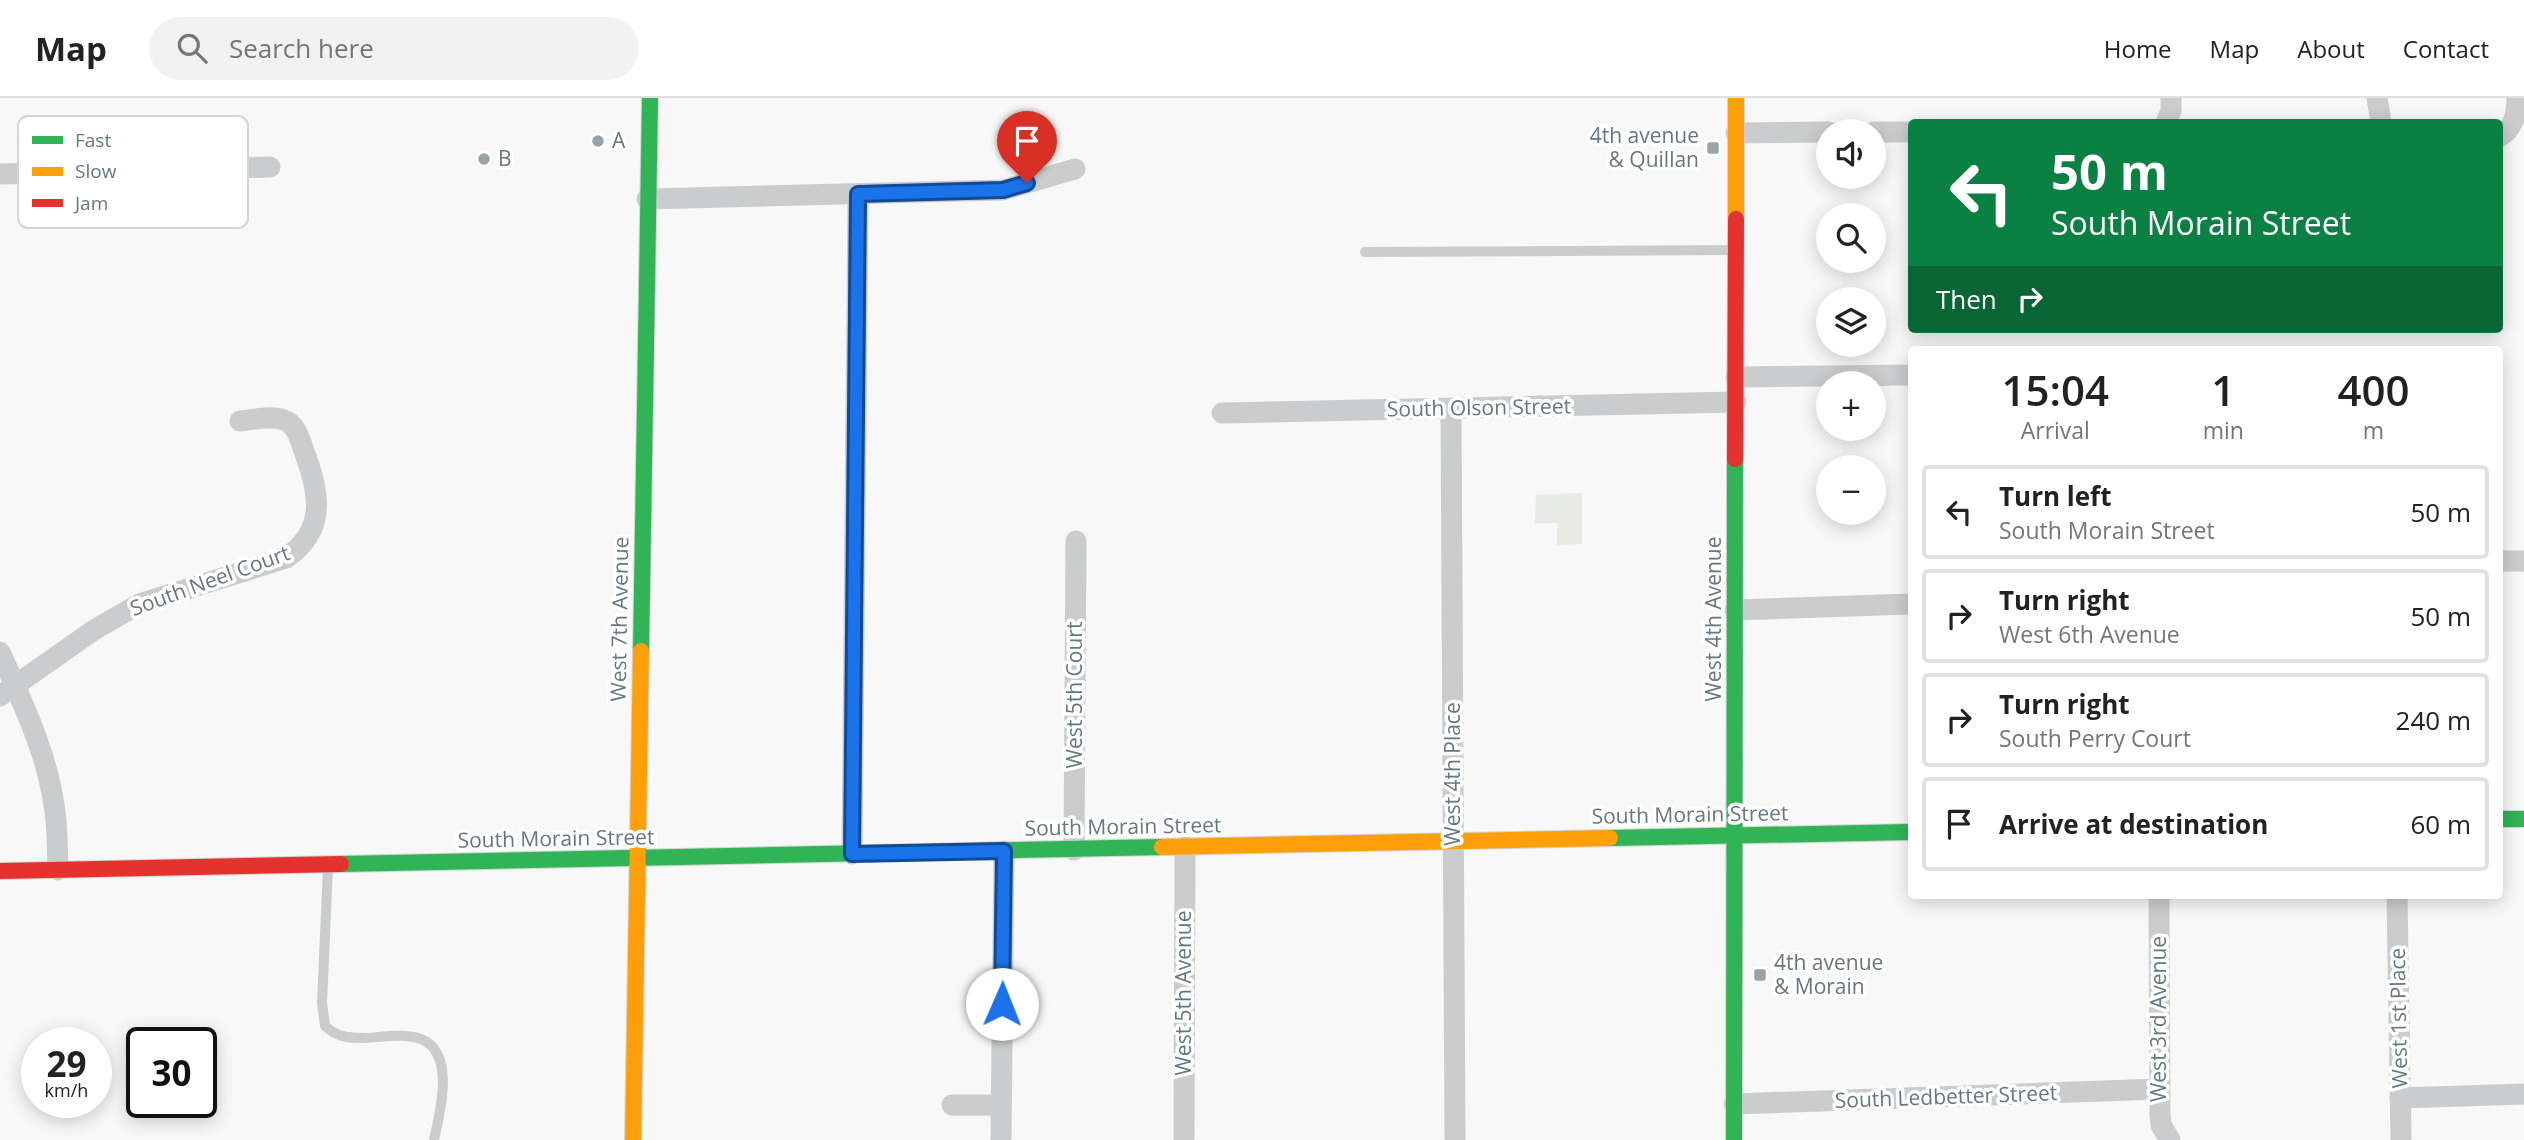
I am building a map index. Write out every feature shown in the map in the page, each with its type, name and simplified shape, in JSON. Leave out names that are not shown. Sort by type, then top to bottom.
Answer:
[{"type":"street","name":"West 7th Avenue","points":[[633,1140],[650,98]]},
{"type":"street","name":"West 4th Avenue","points":[[1734,1140],[1736,98]]},
{"type":"street","points":[[2167,119],[2171,111],[2171,98]]},
{"type":"street","points":[[2377,98],[2381,119]]},
{"type":"street","points":[[2503,135],[2514,121],[2517,98]]},
{"type":"street","points":[[1735,133],[1816,132]]},
{"type":"street","points":[[1886,132],[1908,132]]},
{"type":"street","points":[[248,167],[270,167]]},
{"type":"street","points":[[647,199],[1003,190],[1074,169]]},
{"type":"street","points":[[0,173],[18,173]]},
{"type":"street","points":[[852,854],[858,194]]},
{"type":"street","points":[[1736,377],[1908,375]]},
{"type":"street","name":"South Olson Street","points":[[1222,413],[1736,402]]},
{"type":"street","name":"West 4th Place","points":[[1451,408],[1455,1140]]},
{"type":"street","name":"South Neel Court","points":[[8,691],[128,610],[286,558],[299,549],[313,525],[317,497],[298,434],[292,424],[282,418],[240,421]]},
{"type":"street","name":"West 5th Court","points":[[1074,850],[1076,541]]},
{"type":"street","points":[[2503,561],[2524,561]]},
{"type":"street","points":[[1735,610],[1908,604]]},
{"type":"street","points":[[0,652],[8,691],[37,735],[47,768],[55,806],[58,870]]},
{"type":"street","points":[[2503,819],[2524,819]]},
{"type":"street","name":"South Morain Street","points":[[0,871],[1908,832]]},
{"type":"street","name":"West 5th Avenue","points":[[1184,1140],[1185,847]]},
{"type":"street","points":[[1001,1140],[1004,851]]},
{"type":"street","name":"West 3rd Avenue","points":[[2159,899],[2159,1089],[2161,1125],[2170,1140]]},
{"type":"street","name":"West 1st Place","points":[[2397,899],[2401,1140]]},
{"type":"street","name":"South Ledbetter Street","points":[[1734,1104],[2159,1089]]},
{"type":"street","points":[[2400,1098],[2524,1094]]},
{"type":"street","points":[[953,1105],[1001,1105]]},
{"type":"lane","points":[[1365,252],[1735,250]]},
{"type":"lane","points":[[328,864],[322,1003],[326,1026],[342,1037],[411,1037],[431,1046],[439,1058],[442,1071],[442,1096],[434,1140]]},
{"type":"shaded area","points":[[1582,493],[1582,544],[1557,545],[1557,523],[1535,523],[1536,495]]},
{"type":"traffic: fast","points":[[641,651],[650,98]]},
{"type":"traffic: fast","points":[[1734,1140],[1735,459]]},
{"type":"traffic: fast","points":[[2503,819],[2524,819]]},
{"type":"traffic: fast","points":[[1610,838],[1908,832]]},
{"type":"traffic: fast","points":[[341,864],[1162,847]]},
{"type":"traffic: slow","points":[[1736,98],[1736,219]]},
{"type":"traffic: slow","points":[[633,1140],[641,651]]},
{"type":"traffic: slow","points":[[1162,847],[1610,838]]},
{"type":"traffic: jam","points":[[1735,459],[1736,219]]},
{"type":"traffic: jam","points":[[0,871],[341,864]]},
{"type":"place","name":"A","points":[[598,141]]},
{"type":"place","name":"4th avenue & Quillan","points":[[1713,148]]},
{"type":"place","name":"B","points":[[484,159]]},
{"type":"place","name":"4th avenue & Morain","points":[[1760,975]]},
{"type":"route","points":[[1002,1004],[1004,851],[852,854],[858,194],[1003,190],[1027,183]]}]
